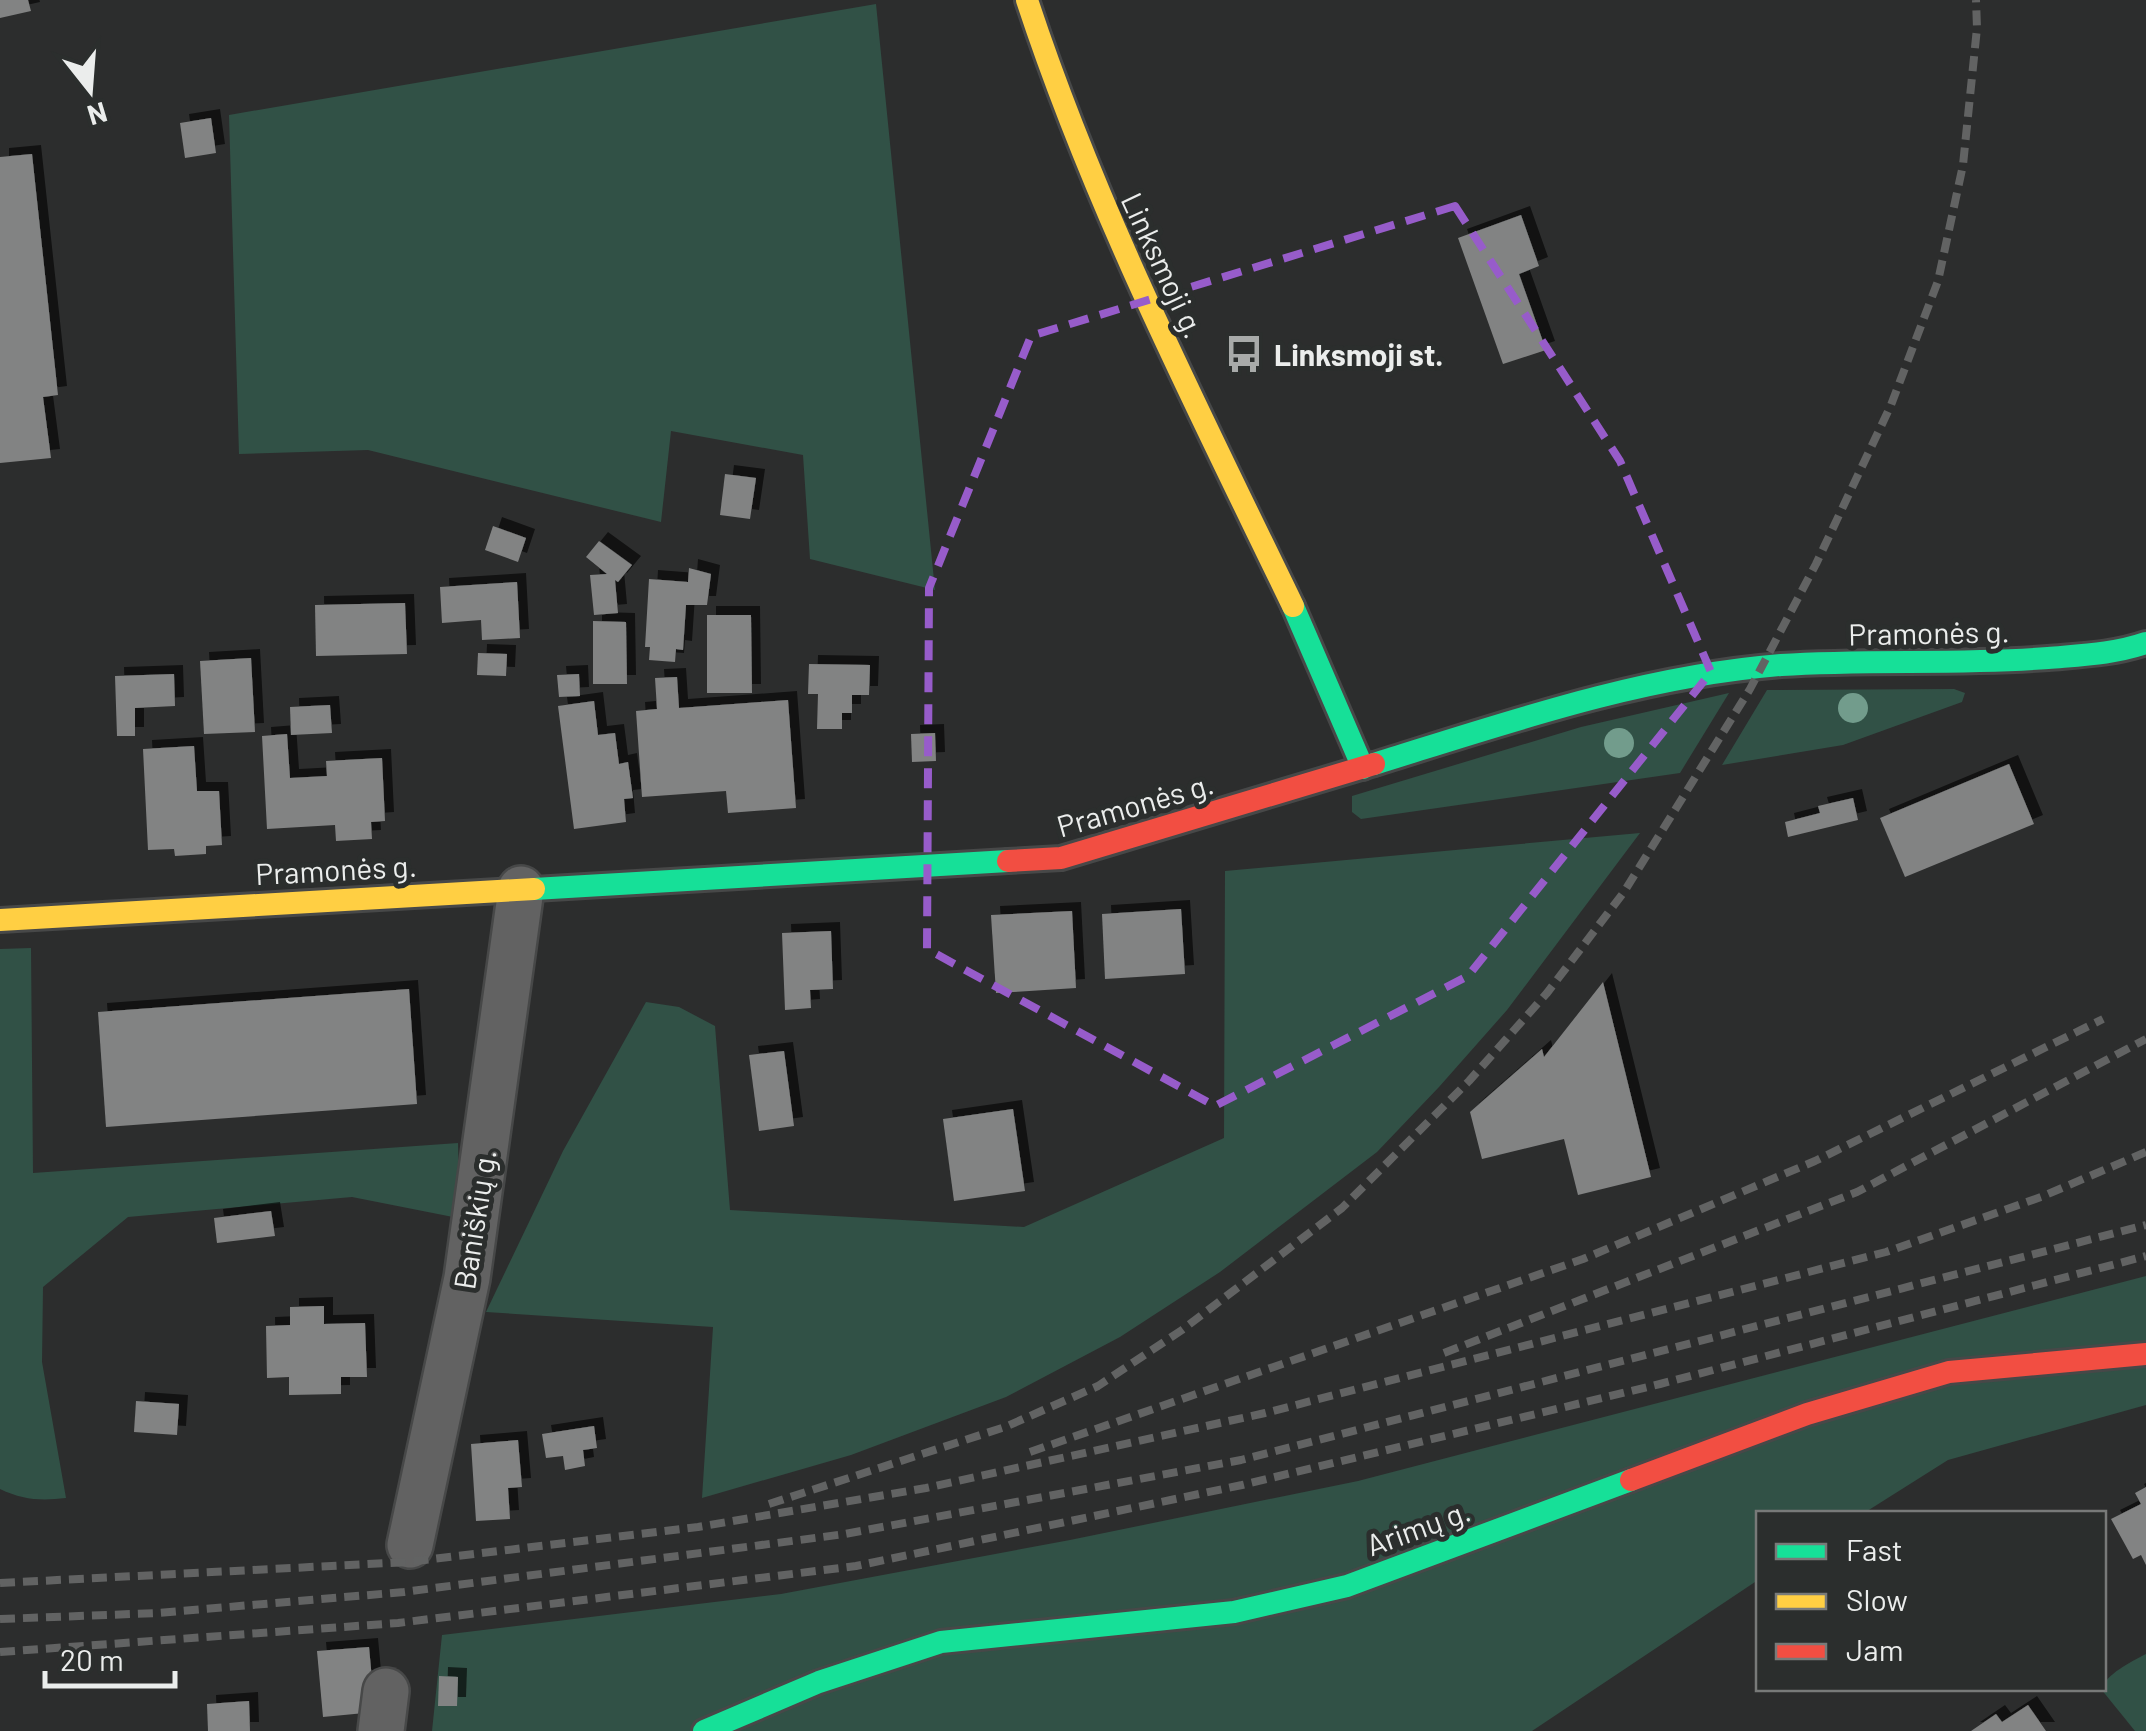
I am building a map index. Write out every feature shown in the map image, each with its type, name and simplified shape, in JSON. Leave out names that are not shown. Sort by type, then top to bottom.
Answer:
[{"type":"main road","name":"Linksmoji g.","points":[[1027,0],[1092,180],[1223,462],[1308,633],[1362,768]]},
{"type":"main road","name":"Pramonės g.","points":[[0,920],[1061,858],[1610,692],[1791,664],[2000,663],[2125,651],[2146,643]]},
{"type":"main road","name":"Arimų g.","points":[[704,1731],[819,1682],[941,1642],[1234,1612],[1347,1586],[1807,1414],[1949,1372],[2146,1354]]},
{"type":"street","name":"Baniškių g.","points":[[410,1545],[467,1278],[521,889]]},
{"type":"highlighted area","points":[[1455,206],[1620,461],[1711,672],[1468,976],[1215,1106],[927,949],[929,588],[1031,336]]},
{"type":"green space","points":[[876,4],[935,590],[810,559],[803,455],[671,431],[661,522],[368,450],[239,454],[229,115]]},
{"type":"green space","points":[[1954,689],[1965,693],[1962,702],[1843,745],[1722,765],[1767,690]]},
{"type":"green space","points":[[1729,693],[1680,773],[1361,819],[1352,812],[1352,796],[1581,727]]},
{"type":"green space","points":[[1640,833],[1507,1010],[1377,1152],[1220,1272],[1120,1337],[1006,1397],[851,1455],[702,1498],[713,1327],[486,1312],[563,1151],[646,1002],[679,1007],[715,1026],[730,1210],[1024,1227],[1224,1138],[1225,871]]},
{"type":"green space","points":[[31,948],[33,1173],[458,1143],[459,1181],[453,1217],[352,1197],[128,1217],[43,1287],[42,1362],[66,1498],[48,1499],[0,1489],[0,949]]},
{"type":"green space","points":[[2146,1276],[2146,1405],[1948,1460],[1867,1511],[1756,1511],[1756,1581],[1532,1731],[432,1731],[442,1635],[781,1594],[1358,1481]]},
{"type":"green space","points":[[2146,1654],[2146,1731],[2135,1731],[2103,1691],[2106,1691],[2106,1682]]},
{"type":"building","points":[[0,0],[28,0],[31,11],[0,18]]},
{"type":"building","points":[[211,118],[216,153],[185,158],[180,123]]},
{"type":"building","points":[[32,154],[58,395],[43,397],[51,458],[0,463],[0,157]]},
{"type":"building","points":[[1521,215],[1539,266],[1519,274],[1546,350],[1503,364],[1458,238]]},
{"type":"building","points":[[725,474],[756,478],[750,519],[720,515]]},
{"type":"building","points":[[493,526],[526,538],[518,562],[485,550]]},
{"type":"building","points":[[599,541],[632,565],[618,582],[615,580],[618,613],[594,615],[590,575],[607,574],[586,557]]},
{"type":"building","points":[[689,568],[711,574],[707,605],[686,605],[683,650],[676,649],[675,662],[649,660],[650,647],[645,647],[649,579],[688,582]]},
{"type":"building","points":[[517,582],[520,638],[482,640],[481,620],[442,623],[440,587]]},
{"type":"building","points":[[405,603],[407,654],[316,656],[315,605]]},
{"type":"building","points":[[707,615],[751,615],[752,693],[707,693]]},
{"type":"building","points":[[593,621],[626,622],[627,684],[593,684]]},
{"type":"building","points":[[478,653],[507,654],[506,676],[477,675]]},
{"type":"building","points":[[251,658],[255,732],[204,734],[200,661]]},
{"type":"building","points":[[809,664],[870,665],[869,695],[852,695],[852,713],[842,713],[842,729],[817,729],[818,694],[808,694]]},
{"type":"building","points":[[174,674],[175,706],[135,708],[135,736],[117,736],[115,676]]},
{"type":"building","points":[[579,674],[580,696],[559,697],[557,675]]},
{"type":"building","points":[[677,677],[679,708],[788,700],[796,808],[728,813],[726,791],[642,797],[636,711],[657,709],[655,678]]},
{"type":"building","points":[[594,701],[598,735],[615,733],[619,764],[628,762],[633,798],[624,799],[626,822],[574,829],[558,706]]},
{"type":"building","points":[[330,705],[332,733],[291,735],[290,707]]},
{"type":"building","points":[[935,733],[936,761],[912,762],[911,734]]},
{"type":"building","points":[[287,734],[290,778],[327,776],[326,761],[382,758],[385,821],[371,822],[372,839],[336,841],[335,825],[267,829],[262,736]]},
{"type":"building","points":[[194,746],[197,791],[219,791],[222,845],[206,846],[206,854],[175,856],[174,849],[148,850],[143,749]]},
{"type":"building","points":[[2009,764],[2034,824],[1905,877],[1880,818]]},
{"type":"building","points":[[1853,798],[1858,820],[1788,837],[1785,822],[1820,813],[1818,806]]},
{"type":"building","points":[[1181,909],[1185,974],[1105,979],[1102,914]]},
{"type":"building","points":[[1072,911],[1076,988],[996,993],[991,915]]},
{"type":"building","points":[[831,931],[833,989],[810,990],[811,1008],[785,1010],[782,933]]},
{"type":"building","points":[[1603,982],[1651,1177],[1578,1195],[1564,1139],[1482,1159],[1470,1112],[1542,1049],[1544,1057]]},
{"type":"building","points":[[409,989],[417,1104],[106,1127],[98,1012]]},
{"type":"building","points":[[784,1051],[794,1126],[759,1131],[749,1055]]},
{"type":"building","points":[[1013,1109],[1025,1191],[954,1201],[943,1119]]},
{"type":"building","points":[[271,1211],[275,1236],[217,1243],[214,1218]]},
{"type":"building","points":[[324,1306],[324,1324],[365,1323],[367,1377],[341,1377],[341,1394],[289,1395],[289,1377],[267,1378],[266,1326],[290,1325],[290,1307]]},
{"type":"building","points":[[136,1401],[179,1404],[177,1435],[134,1432]]},
{"type":"building","points":[[594,1426],[597,1448],[583,1450],[585,1466],[565,1470],[563,1456],[546,1458],[542,1434]]},
{"type":"building","points":[[518,1440],[522,1487],[508,1488],[510,1519],[476,1521],[471,1444]]},
{"type":"building","points":[[2146,1487],[2146,1565],[2141,1555],[2133,1559],[2111,1519],[2141,1504],[2135,1493]]},
{"type":"building","points":[[369,1647],[375,1712],[323,1717],[317,1651]]},
{"type":"building","points":[[439,1676],[458,1677],[457,1706],[438,1706]]},
{"type":"building","points":[[249,1701],[250,1731],[208,1731],[207,1704]]},
{"type":"building","points":[[2028,1705],[2046,1731],[1971,1731],[1996,1714],[2002,1722]]},
{"type":"railway","points":[[769,1504],[1005,1427],[1098,1386],[1182,1330],[1342,1208],[1469,1081],[1547,993],[1624,892],[1750,689],[1816,564],[1891,405],[1938,281],[1963,165],[1977,28],[1976,0]]},
{"type":"railway","points":[[1030,1452],[1583,1259],[1815,1161],[2103,1019]]},
{"type":"railway","points":[[1444,1353],[1857,1192],[2146,1039]]},
{"type":"railway","points":[[0,1583],[408,1562],[698,1527],[926,1488],[1265,1413],[1886,1252],[2041,1197],[2146,1152]]},
{"type":"railway","points":[[0,1619],[158,1613],[404,1592],[845,1534],[1241,1460],[2146,1225]]},
{"type":"railway","points":[[0,1652],[398,1623],[856,1566],[1242,1485],[1660,1384],[2146,1256]]},
{"type":"traffic: fast","points":[[1293,606],[1363,768]]},
{"type":"traffic: fast","points":[[1374,764],[1575,703],[1677,679],[1814,663],[2048,658],[2110,652],[2146,643]]},
{"type":"traffic: fast","points":[[534,889],[1008,861]]},
{"type":"traffic: fast","points":[[704,1731],[819,1682],[941,1642],[1234,1612],[1347,1586],[1631,1480]]},
{"type":"traffic: slow","points":[[1027,0],[1116,232],[1293,606]]},
{"type":"traffic: slow","points":[[0,920],[534,889]]},
{"type":"traffic: jam","points":[[1008,861],[1061,858],[1374,764]]},
{"type":"traffic: jam","points":[[1631,1480],[1807,1414],[1949,1372],[2146,1354]]},
{"type":"place","name":"Linksmoji st.","points":[[1244,354]]}]
